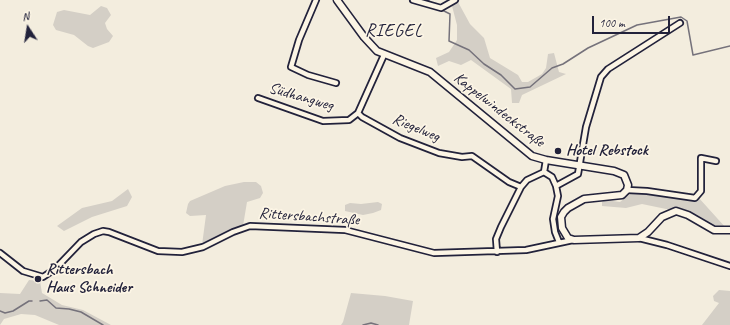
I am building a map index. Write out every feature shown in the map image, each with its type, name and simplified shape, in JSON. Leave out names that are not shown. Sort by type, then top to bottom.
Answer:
[{"type":"street","points":[[316,0],[299,40],[291,67],[308,75],[336,83]]},
{"type":"street","name":"Kappelwindeckstraße","points":[[338,0],[364,37],[384,55],[430,72],[526,152],[546,160],[620,172],[627,180],[627,190]]},
{"type":"street","points":[[413,0],[441,8],[455,0]]},
{"type":"street","points":[[556,186],[578,174],[586,127],[601,78],[608,69],[680,23]]},
{"type":"street","points":[[358,113],[384,55]]},
{"type":"street","name":"Südhangweg","points":[[258,98],[323,121],[342,121],[354,118],[358,113]]},
{"type":"street","name":"Riegelweg","points":[[358,113],[362,117],[400,138],[439,152],[462,157],[472,156],[509,182],[521,187]]},
{"type":"street","points":[[716,161],[701,158],[701,191],[694,198],[647,190],[627,190],[618,196],[584,199],[568,208],[561,217],[562,228],[568,238],[574,240],[639,238],[667,245],[730,266]]},
{"type":"street","points":[[544,172],[546,160]]},
{"type":"street","points":[[497,252],[496,238],[500,227],[521,187],[527,180],[544,172]]},
{"type":"street","points":[[544,172],[552,177],[556,186],[558,196],[553,219],[555,232],[559,242]]},
{"type":"street","points":[[639,238],[662,217],[676,211],[688,215],[714,230],[730,230]]},
{"type":"street","name":"Rittersbachstraße","points":[[0,253],[23,271],[42,277],[55,269],[81,242],[94,234],[103,231],[158,251],[182,252],[203,247],[233,232],[250,226],[345,230],[383,238],[434,253],[526,250],[574,240]]},
{"type":"shaded area","points":[[458,2],[470,24],[484,38],[490,58],[518,75],[522,82],[528,82],[542,74],[546,68],[548,54],[554,53],[559,72],[566,74],[522,95],[519,103],[512,103],[511,89],[471,60],[461,65],[449,61],[438,66],[436,58],[449,52],[457,40],[457,25],[452,6]]},
{"type":"shaded area","points":[[101,6],[107,8],[111,15],[105,23],[107,29],[113,36],[109,42],[93,48],[74,35],[56,30],[53,25],[57,12],[64,10],[90,15]]},
{"type":"shaded area","points":[[244,182],[256,182],[261,186],[263,193],[260,198],[247,202],[243,226],[202,245],[206,215],[190,216],[186,213],[190,201],[225,186]]},
{"type":"shaded area","points":[[128,189],[132,197],[127,206],[92,217],[64,231],[57,226],[82,208],[112,201]]},
{"type":"shaded area","points":[[647,192],[698,197],[726,228],[716,227],[704,223],[686,211],[679,209],[671,210],[642,204],[626,208],[602,206],[602,202],[605,200],[620,202],[630,194]]},
{"type":"shaded area","points":[[378,202],[382,204],[381,210],[373,213],[363,215],[345,211],[345,205],[350,203],[361,204]]},
{"type":"shaded area","points":[[29,280],[40,281],[42,293],[62,305],[83,310],[111,325],[59,325],[35,315],[21,314],[4,319],[0,325],[0,293],[20,294]]},
{"type":"shaded area","points":[[719,290],[730,291],[730,325],[702,325],[719,303],[714,301],[713,296]]},
{"type":"shaded area","points":[[351,293],[385,296],[413,301],[409,325],[341,325]]},
{"type":"waterway","points":[[428,0],[432,4]]},
{"type":"waterway","points":[[440,9],[450,14],[449,41],[469,50],[484,64],[501,75],[515,89],[530,87],[552,68],[563,64],[588,48],[637,25],[681,17],[687,21],[693,55],[730,46]]},
{"type":"waterway","points":[[40,301],[47,300],[56,308],[81,312],[103,325]]},
{"type":"waterway","points":[[0,311],[5,313],[13,311],[29,301],[32,301]]},
{"type":"waterway","points":[[363,325],[371,323],[378,325]]},
{"type":"place","name":"Hotel Rebstock","points":[[558,151]]},
{"type":"place","name":"Rittersbach Haus Schneider","points":[[38,279]]},
{"type":"district","name":"RIEGEL","points":[[394,31]]}]
